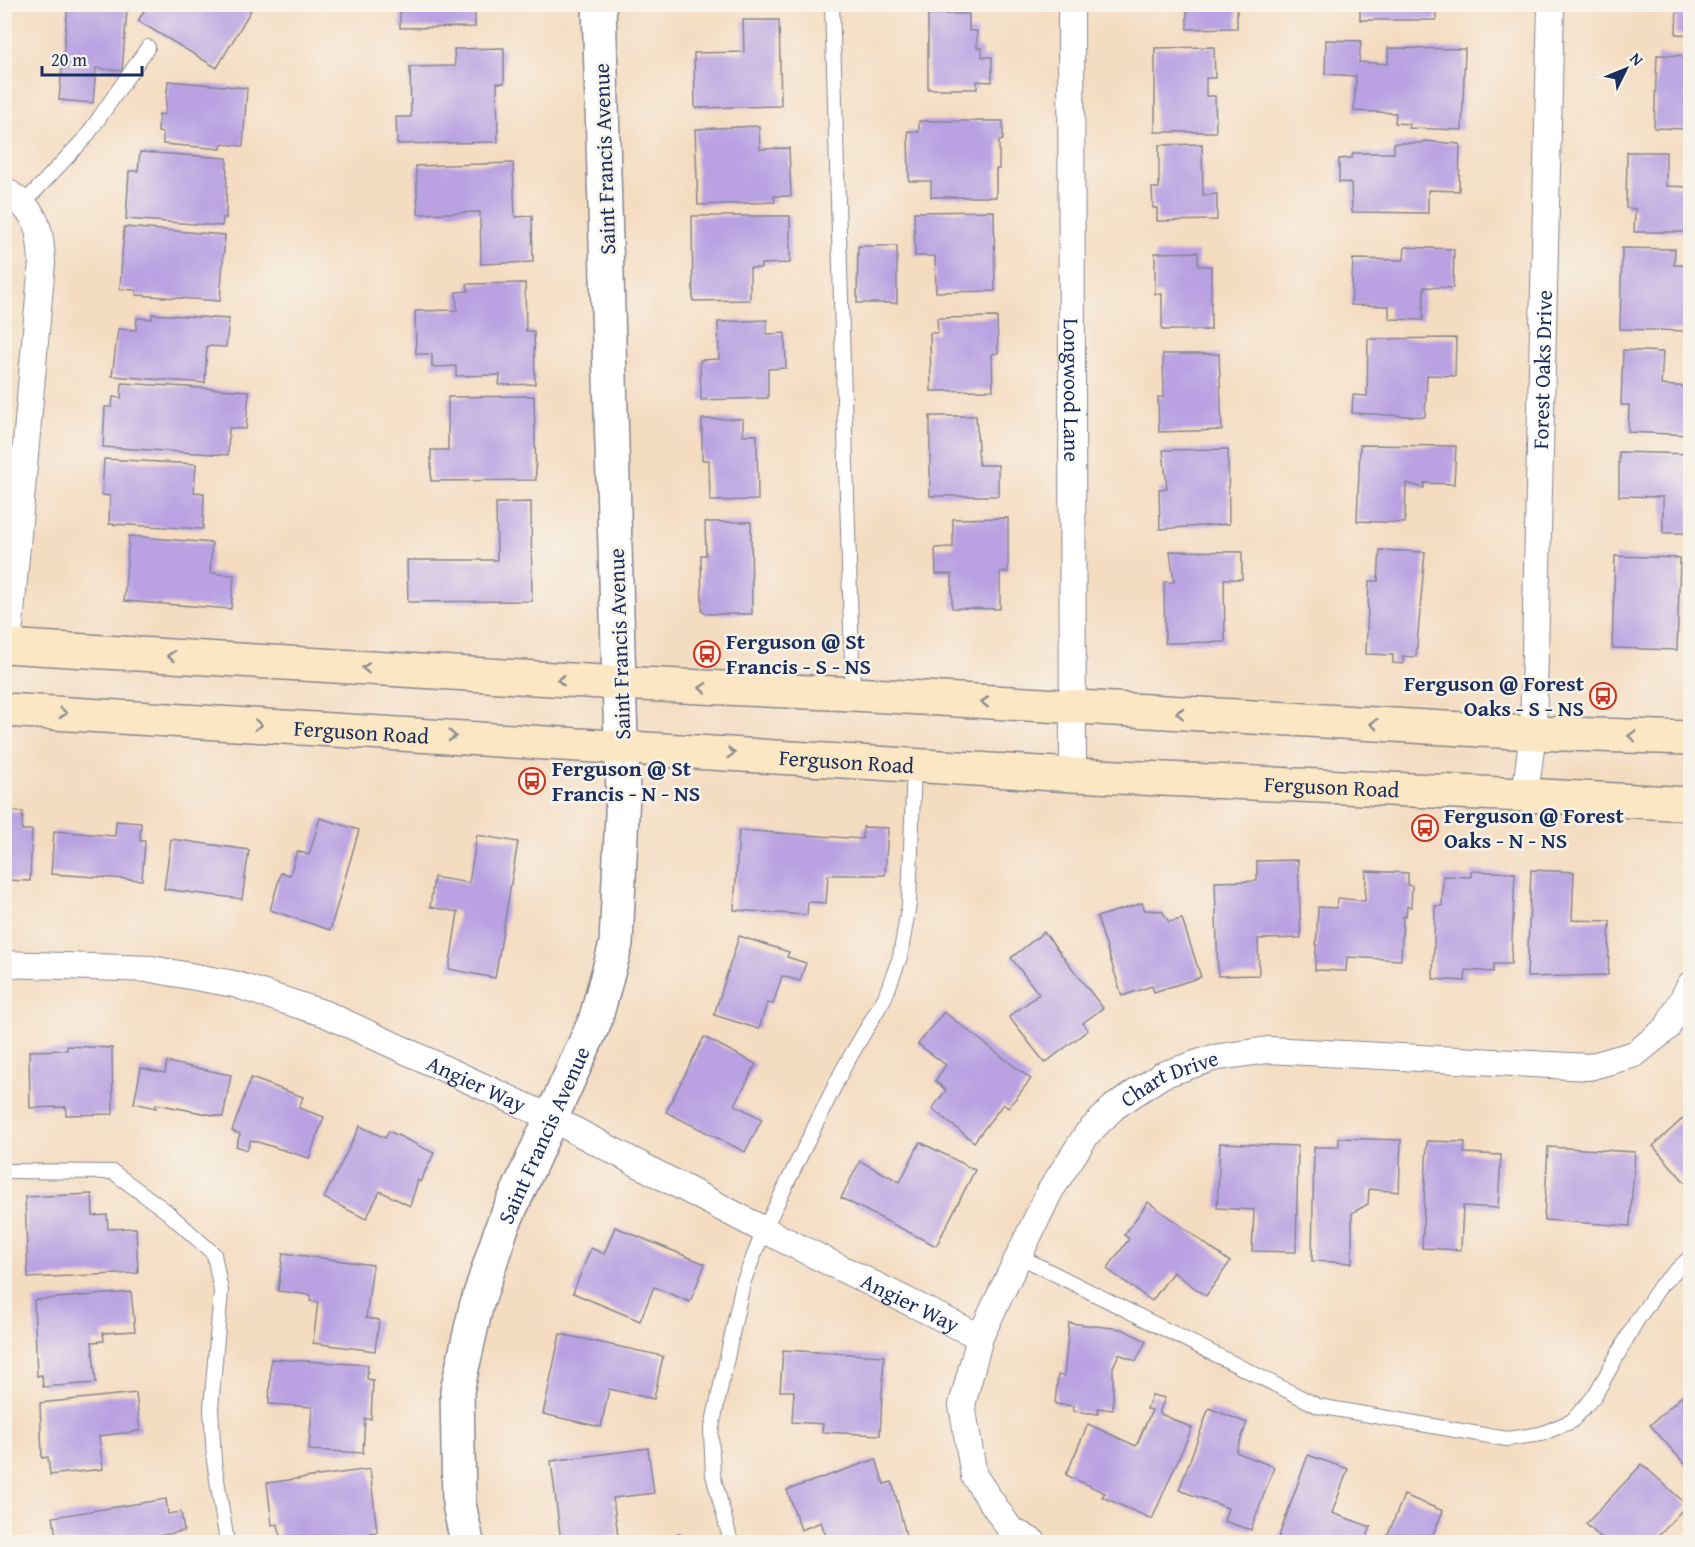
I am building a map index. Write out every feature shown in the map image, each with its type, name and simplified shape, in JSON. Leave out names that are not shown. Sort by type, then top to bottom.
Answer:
[{"type":"main road","points":[[7,646],[619,684],[853,694],[1533,733],[1690,738]]},
{"type":"main road","name":"Ferguson Road","points":[[4,710],[1073,775],[1690,804]]},
{"type":"street","name":"Saint Francis Avenue","points":[[467,1542],[459,1504],[457,1391],[476,1307],[502,1227],[595,1021],[616,944],[623,746],[619,684],[599,4]]},
{"type":"street","name":"Longwood Lane","points":[[1071,4],[1073,775]]},
{"type":"street","name":"Forest Oaks Drive","points":[[1525,795],[1533,733],[1551,4]]},
{"type":"street","points":[[7,646],[42,263],[41,239],[35,219],[14,196]]},
{"type":"street","name":"Angier Way","points":[[4,964],[151,969],[234,984],[326,1014],[551,1118],[764,1230],[980,1337]]},
{"type":"street","name":"Chart Drive","points":[[1033,1542],[1011,1529],[974,1476],[962,1406],[980,1337],[1050,1191],[1087,1134],[1114,1107],[1162,1075],[1213,1058],[1268,1050],[1589,1067],[1635,1054],[1667,1028],[1690,985]]},
{"type":"lane","points":[[832,4],[853,694]]},
{"type":"lane","points":[[14,196],[86,137],[147,46]]},
{"type":"lane","points":[[731,1542],[713,1474],[711,1432],[743,1283],[764,1230],[843,1069],[885,997],[900,957],[909,904],[914,765]]},
{"type":"lane","points":[[4,1172],[113,1172],[166,1211],[214,1254],[221,1291],[212,1419],[214,1461],[227,1542]]},
{"type":"lane","points":[[1019,1256],[1318,1406],[1507,1439],[1541,1434],[1572,1421],[1595,1395],[1636,1322],[1661,1285],[1690,1257]]},
{"type":"building","points":[[68,4],[127,10],[122,71],[96,68],[93,103],[59,100]]},
{"type":"building","points":[[148,4],[242,4],[251,10],[217,68],[138,21]]},
{"type":"building","points":[[400,4],[475,4],[475,27],[400,28]]},
{"type":"building","points":[[1187,4],[1237,4],[1237,28],[1187,29]]},
{"type":"building","points":[[1677,4],[1690,4],[1690,35],[1676,34]]},
{"type":"building","points":[[1360,5],[1436,5],[1436,20],[1360,20]]},
{"type":"building","points":[[928,14],[969,14],[969,31],[977,31],[977,48],[982,48],[982,57],[992,57],[992,82],[977,81],[977,89],[928,89]]},
{"type":"building","points":[[743,20],[779,20],[781,106],[695,108],[694,53],[744,52]]},
{"type":"building","points":[[4,38],[10,38],[8,93],[4,93]]},
{"type":"building","points":[[1326,40],[1361,41],[1359,62],[1388,64],[1388,48],[1465,49],[1462,130],[1409,128],[1410,124],[1395,123],[1396,113],[1354,111],[1356,76],[1325,74]]},
{"type":"building","points":[[1214,47],[1215,78],[1206,78],[1206,96],[1215,96],[1216,132],[1155,132],[1155,48]]},
{"type":"building","points":[[504,48],[504,83],[497,83],[498,142],[397,144],[396,117],[411,117],[410,67],[455,66],[454,49]]},
{"type":"building","points":[[1657,55],[1690,56],[1690,129],[1654,128]]},
{"type":"building","points":[[168,81],[247,88],[243,146],[222,144],[221,149],[163,144],[163,133],[158,132],[159,114],[165,115]]},
{"type":"building","points":[[919,121],[1003,121],[1003,140],[999,141],[999,169],[996,169],[996,197],[931,197],[931,181],[909,181],[908,131],[919,132]]},
{"type":"building","points":[[759,126],[760,149],[789,148],[791,196],[774,196],[775,202],[698,205],[695,129]]},
{"type":"building","points":[[1423,141],[1460,144],[1459,191],[1428,190],[1428,213],[1352,212],[1351,183],[1339,182],[1339,159],[1352,158],[1353,153],[1394,153],[1394,143],[1423,143]]},
{"type":"building","points":[[1202,144],[1203,195],[1217,194],[1217,220],[1157,221],[1157,208],[1153,208],[1152,188],[1159,188],[1159,145]]},
{"type":"building","points":[[140,152],[227,158],[226,218],[223,218],[222,226],[126,219],[129,171],[138,171]]},
{"type":"building","points":[[1627,152],[1666,152],[1666,186],[1690,187],[1690,232],[1634,232],[1635,209],[1626,208]]},
{"type":"building","points":[[513,163],[515,217],[532,216],[533,262],[481,264],[480,212],[418,214],[416,166]]},
{"type":"building","points":[[994,211],[995,291],[936,292],[935,256],[915,256],[914,212]]},
{"type":"building","points":[[692,216],[790,216],[790,263],[761,264],[761,268],[750,268],[750,300],[693,301]]},
{"type":"building","points":[[124,227],[225,235],[220,301],[136,295],[136,290],[120,289]]},
{"type":"building","points":[[858,246],[897,246],[897,303],[857,303]]},
{"type":"building","points":[[1405,247],[1454,249],[1453,288],[1424,287],[1423,320],[1389,319],[1389,306],[1351,305],[1353,259],[1404,260]]},
{"type":"building","points":[[1622,248],[1675,249],[1674,265],[1690,265],[1690,331],[1620,329]]},
{"type":"building","points":[[1198,252],[1198,266],[1211,266],[1211,330],[1162,330],[1162,294],[1155,294],[1155,253]]},
{"type":"building","points":[[525,283],[526,331],[534,331],[535,384],[499,385],[500,375],[456,376],[456,366],[432,367],[432,354],[416,354],[415,311],[457,310],[456,292],[468,291],[467,284]]},
{"type":"building","points":[[152,314],[229,319],[226,347],[207,346],[205,383],[112,376],[118,329],[136,330],[137,318],[152,319]]},
{"type":"building","points":[[997,317],[998,353],[992,354],[993,390],[931,391],[930,333],[938,333],[937,318]]},
{"type":"building","points":[[767,320],[767,334],[785,333],[786,368],[768,369],[768,398],[701,400],[700,360],[719,359],[718,322]]},
{"type":"building","points":[[1456,338],[1455,376],[1427,375],[1425,417],[1352,413],[1353,395],[1367,396],[1368,339]]},
{"type":"building","points":[[1623,350],[1663,352],[1661,385],[1690,387],[1690,435],[1628,432],[1629,405],[1621,405]]},
{"type":"building","points":[[1163,354],[1219,354],[1222,430],[1159,432],[1158,397],[1164,397]]},
{"type":"building","points":[[122,383],[249,391],[246,429],[229,428],[228,455],[103,447],[105,407],[112,407],[113,397],[121,398]]},
{"type":"building","points":[[534,396],[536,480],[431,481],[431,450],[448,450],[448,397]]},
{"type":"building","points":[[930,416],[976,416],[979,465],[998,465],[998,496],[930,496]]},
{"type":"building","points":[[702,419],[743,419],[743,435],[757,435],[758,500],[710,501],[709,460],[702,460]]},
{"type":"building","points":[[1360,445],[1456,446],[1454,484],[1424,483],[1424,488],[1406,483],[1405,523],[1357,521]]},
{"type":"building","points":[[1228,449],[1229,524],[1160,529],[1159,489],[1167,489],[1163,450]]},
{"type":"building","points":[[1619,452],[1690,454],[1690,533],[1663,533],[1663,497],[1619,496]]},
{"type":"building","points":[[104,459],[196,464],[194,492],[204,493],[203,529],[109,524],[110,496],[102,495]]},
{"type":"building","points":[[531,502],[532,601],[408,602],[407,560],[497,560],[496,503]]},
{"type":"building","points":[[1008,518],[1008,572],[1000,572],[1000,609],[952,608],[952,574],[936,574],[935,548],[953,547],[953,519]]},
{"type":"building","points":[[705,522],[751,522],[752,614],[706,614],[702,611],[701,555],[706,555]]},
{"type":"building","points":[[129,536],[212,543],[210,573],[234,575],[231,609],[124,601]]},
{"type":"building","points":[[1380,550],[1425,552],[1416,657],[1403,656],[1403,664],[1393,663],[1393,655],[1366,654],[1369,581],[1378,581]]},
{"type":"building","points":[[1170,551],[1242,552],[1242,579],[1224,579],[1225,642],[1165,643],[1164,582],[1174,582]]},
{"type":"building","points":[[1615,556],[1680,558],[1677,650],[1612,648]]},
{"type":"building","points":[[4,811],[23,812],[22,830],[32,830],[30,881],[4,880]]},
{"type":"building","points":[[320,818],[359,830],[330,930],[270,910],[281,873],[290,875],[297,851],[309,855]]},
{"type":"building","points":[[116,821],[141,823],[140,841],[145,841],[142,880],[51,874],[54,831],[115,836]]},
{"type":"building","points":[[863,827],[888,828],[885,875],[828,875],[826,903],[808,902],[807,915],[734,910],[739,830],[862,839]]},
{"type":"building","points":[[477,835],[518,842],[495,978],[449,969],[458,912],[430,907],[434,877],[469,883]]},
{"type":"building","points":[[171,839],[249,850],[242,899],[164,889]]},
{"type":"building","points":[[1298,860],[1301,938],[1258,939],[1259,975],[1218,976],[1215,882],[1257,881],[1257,861]]},
{"type":"building","points":[[1531,870],[1574,872],[1572,920],[1610,921],[1608,975],[1527,977]]},
{"type":"building","points":[[1366,871],[1408,873],[1408,885],[1412,886],[1411,907],[1407,906],[1406,917],[1403,916],[1401,960],[1347,957],[1346,971],[1315,970],[1318,907],[1337,908],[1338,898],[1365,901]]},
{"type":"building","points":[[1471,871],[1515,873],[1511,964],[1494,964],[1493,972],[1466,970],[1465,981],[1433,979],[1435,906],[1442,906],[1443,876],[1471,877]]},
{"type":"building","points":[[1142,903],[1145,910],[1162,911],[1169,922],[1182,919],[1201,977],[1154,992],[1152,986],[1122,996],[1097,917]]},
{"type":"building","points":[[1044,932],[1103,1008],[1083,1023],[1088,1030],[1045,1063],[1009,1017],[1039,994],[1011,958]]},
{"type":"building","points":[[739,936],[789,952],[787,957],[806,963],[800,981],[782,976],[773,1004],[767,1003],[759,1029],[714,1015]]},
{"type":"building","points":[[944,1012],[1031,1079],[1008,1108],[1003,1104],[974,1142],[932,1109],[946,1090],[935,1081],[946,1065],[918,1044]]},
{"type":"building","points":[[704,1037],[756,1064],[735,1105],[762,1119],[745,1152],[666,1112]]},
{"type":"building","points":[[67,1046],[112,1048],[113,1114],[66,1115],[66,1107],[30,1108],[29,1051],[67,1050]]},
{"type":"building","points":[[167,1062],[231,1075],[223,1117],[156,1104],[156,1108],[134,1103],[141,1068],[165,1073]]},
{"type":"building","points":[[251,1078],[303,1097],[299,1108],[324,1117],[309,1158],[251,1140],[247,1150],[236,1146],[240,1134],[232,1131]]},
{"type":"building","points":[[1690,1112],[1690,1188],[1653,1146]]},
{"type":"building","points":[[360,1126],[385,1138],[389,1131],[434,1153],[420,1182],[418,1180],[410,1206],[380,1191],[366,1219],[324,1198]]},
{"type":"building","points":[[1339,1138],[1401,1140],[1399,1192],[1369,1189],[1368,1204],[1352,1213],[1352,1263],[1312,1261],[1314,1147],[1339,1147]]},
{"type":"building","points":[[1427,1141],[1465,1142],[1464,1153],[1501,1155],[1498,1208],[1463,1206],[1461,1250],[1422,1248]]},
{"type":"building","points":[[920,1142],[975,1170],[936,1246],[841,1198],[860,1161],[900,1182]]},
{"type":"building","points":[[1220,1143],[1298,1146],[1296,1252],[1252,1251],[1254,1210],[1217,1208]]},
{"type":"building","points":[[1548,1147],[1635,1152],[1630,1226],[1544,1220]]},
{"type":"building","points":[[92,1194],[93,1216],[107,1215],[108,1229],[136,1228],[138,1273],[28,1278],[25,1197]]},
{"type":"building","points":[[1148,1202],[1230,1262],[1206,1296],[1173,1272],[1152,1301],[1107,1269],[1129,1239],[1124,1235]]},
{"type":"building","points":[[615,1227],[705,1264],[690,1302],[654,1287],[640,1321],[573,1293],[591,1248],[604,1254]]},
{"type":"building","points":[[283,1253],[373,1265],[366,1318],[379,1320],[375,1351],[313,1343],[318,1302],[310,1301],[311,1295],[278,1291]]},
{"type":"building","points":[[131,1292],[135,1331],[103,1333],[104,1341],[92,1342],[96,1383],[43,1387],[42,1375],[37,1376],[34,1300]]},
{"type":"building","points":[[1069,1323],[1122,1329],[1146,1341],[1136,1361],[1119,1354],[1113,1367],[1113,1410],[1098,1408],[1098,1414],[1073,1411],[1074,1406],[1055,1404],[1058,1375],[1064,1376]]},
{"type":"building","points":[[560,1334],[663,1356],[654,1399],[609,1389],[601,1427],[543,1414]]},
{"type":"building","points":[[783,1350],[884,1356],[880,1435],[822,1432],[823,1424],[792,1422],[794,1391],[780,1391]]},
{"type":"building","points":[[271,1359],[368,1365],[367,1379],[373,1380],[371,1419],[365,1419],[363,1453],[309,1450],[312,1407],[269,1404]]},
{"type":"building","points":[[1690,1389],[1690,1470],[1650,1425]]},
{"type":"building","points":[[136,1393],[140,1431],[99,1436],[103,1469],[50,1475],[48,1457],[42,1458],[40,1403]]},
{"type":"building","points":[[1152,1395],[1165,1398],[1159,1413],[1192,1428],[1152,1519],[1102,1497],[1105,1493],[1066,1475],[1088,1424],[1136,1446],[1152,1410],[1147,1409]]},
{"type":"building","points":[[1209,1408],[1247,1423],[1236,1452],[1274,1467],[1251,1530],[1224,1521],[1228,1508],[1179,1490]]},
{"type":"building","points":[[648,1448],[654,1493],[613,1498],[618,1536],[561,1542],[551,1461]]},
{"type":"building","points":[[1308,1455],[1348,1469],[1332,1513],[1371,1527],[1365,1542],[1277,1542]]},
{"type":"building","points":[[876,1459],[884,1484],[892,1482],[906,1535],[884,1542],[828,1542],[821,1522],[801,1530],[787,1490]]},
{"type":"building","points":[[1642,1464],[1687,1505],[1652,1542],[1605,1542],[1586,1524]]},
{"type":"building","points":[[370,1469],[377,1532],[370,1533],[371,1542],[321,1542],[321,1539],[281,1542],[278,1524],[272,1525],[267,1483]]},
{"type":"building","points":[[1404,1495],[1443,1511],[1430,1542],[1385,1542]]},
{"type":"building","points":[[166,1499],[168,1514],[181,1512],[184,1531],[129,1542],[57,1542],[53,1517]]},
{"type":"building","points":[[680,1534],[682,1542],[650,1542]]},
{"type":"place","name":"Ferguson @ St Francis - S - NS","points":[[707,654]]},
{"type":"place","name":"Ferguson @ Forest Oaks - S - NS","points":[[1603,696]]},
{"type":"place","name":"Ferguson @ St Francis - N - NS","points":[[532,781]]},
{"type":"place","name":"Ferguson @ Forest Oaks - N - NS","points":[[1425,828]]}]
